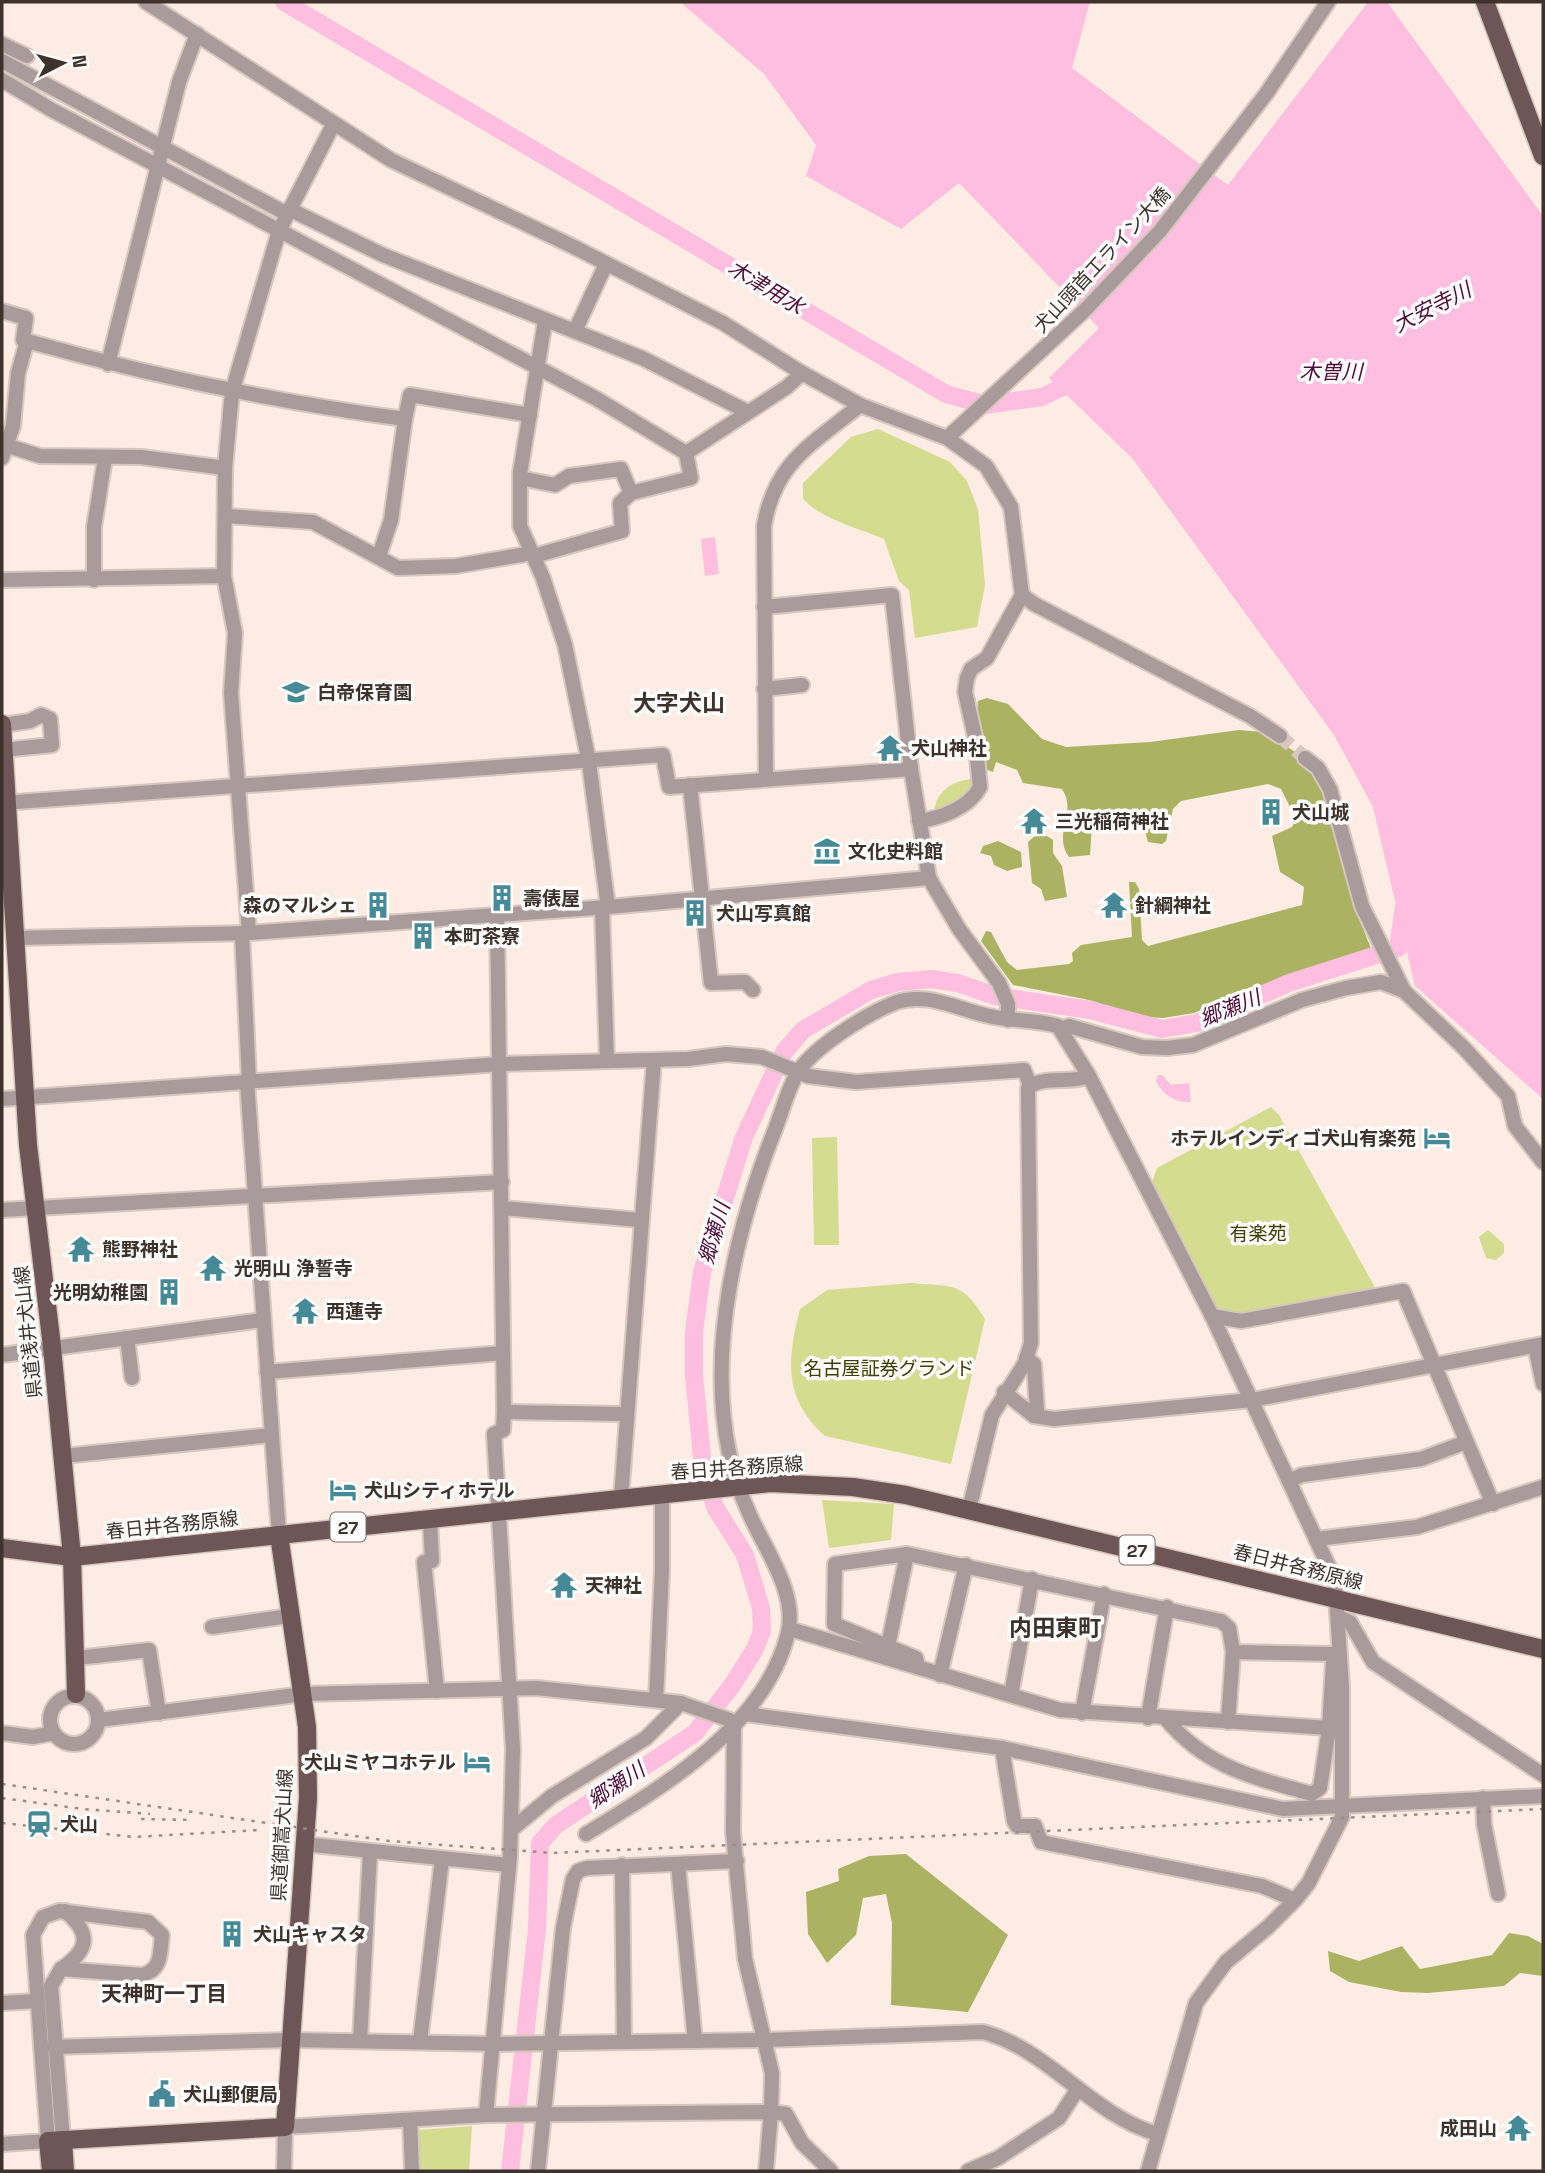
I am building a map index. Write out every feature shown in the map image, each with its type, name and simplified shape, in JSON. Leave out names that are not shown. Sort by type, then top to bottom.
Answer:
[{"type":"main road","points":[[1485,2],[1543,156]]},
{"type":"main road","name":"県道浅井犬山線","points":[[2,725],[8,939],[63,1456],[72,1557],[76,1694]]},
{"type":"main road","name":"春日井各務原線","points":[[2,1548],[72,1557],[621,1498],[800,1483],[853,1487],[969,1510],[1543,1649]]},
{"type":"main road","name":"県道御嵩犬山線","points":[[279,1535],[289,1616],[304,1694],[308,1798],[285,2127]]},
{"type":"main road","points":[[56,2141],[285,2127]]},
{"type":"main road","points":[[51,2171],[56,2141]]},
{"type":"main road","points":[[56,2141],[65,2171]]},
{"type":"street","points":[[146,2],[333,125],[415,173],[723,323],[802,373],[860,405],[947,438],[986,466],[1007,496],[1013,516],[1022,594],[987,658],[971,669],[967,678],[965,692],[975,737],[980,787],[960,806],[941,817],[919,821]]},
{"type":"street","name":"犬山頭首工ライン大橋","points":[[947,438],[1086,309],[1160,231],[1266,94],[1328,2]]},
{"type":"street","points":[[108,364],[179,82],[197,34]]},
{"type":"street","points":[[2,44],[27,56]]},
{"type":"street","points":[[2,61],[162,148],[288,212],[383,256],[642,358],[748,412]]},
{"type":"street","points":[[2,80],[158,167],[537,367],[686,453],[691,478],[631,493],[621,503],[622,531],[533,555],[431,567],[398,568],[313,522],[226,516]]},
{"type":"street","points":[[279,1535],[262,1320],[248,1081],[245,933],[230,693],[235,633],[224,576],[225,468],[232,392],[279,231],[333,125]]},
{"type":"street","points":[[575,331],[606,264]]},
{"type":"street","points":[[2,311],[26,318],[23,340],[108,364],[232,392],[405,419]]},
{"type":"street","points":[[545,321],[520,478],[520,526],[565,645],[589,762],[605,907],[607,1061]]},
{"type":"street","points":[[27,341],[8,416],[3,450],[40,456],[141,457],[225,468]]},
{"type":"street","points":[[686,453],[787,387],[802,373]]},
{"type":"street","points":[[379,556],[391,520],[410,395],[530,415]]},
{"type":"street","points":[[766,779],[764,526],[775,486],[802,450],[860,405]]},
{"type":"street","points":[[94,580],[94,527],[104,458]]},
{"type":"street","points":[[520,478],[555,485],[569,475],[621,469],[631,493]]},
{"type":"street","points":[[2,580],[224,576]]},
{"type":"street","points":[[1022,594],[1034,604],[1250,716],[1280,736]]},
{"type":"street","points":[[764,607],[892,595],[911,769],[929,878],[959,929],[999,983],[1008,1004],[1008,1020]]},
{"type":"street","points":[[764,689],[802,685]]},
{"type":"street","points":[[2,725],[30,722],[41,715],[51,719],[52,745],[3,750]]},
{"type":"street","points":[[4,803],[663,755],[669,787],[911,769]]},
{"type":"street","points":[[1305,758],[1318,768],[1330,789],[1362,906],[1404,991],[1463,1047],[1508,1097],[1515,1126],[1543,1162]]},
{"type":"street","points":[[690,785],[711,983],[745,982],[753,989]]},
{"type":"street","points":[[8,939],[245,933],[605,907],[929,878]]},
{"type":"street","points":[[486,2115],[512,1829],[510,1689],[494,1434],[503,1430],[504,1412],[497,915]]},
{"type":"street","points":[[1062,1029],[1069,1026],[1142,1047],[1167,1048],[1193,1045],[1301,1000],[1346,988],[1381,982],[1404,991]]},
{"type":"street","points":[[745,1714],[782,1656],[790,1629],[784,1587],[732,1488],[724,1419],[723,1331],[739,1236],[793,1072],[832,1040],[898,1002],[918,999],[938,1001],[1008,1020],[1054,1024],[1062,1029],[1089,1076],[1212,1316],[1335,1580],[1339,1617],[1337,1653],[1320,1788],[1312,1794],[1232,1771],[1211,1760],[1179,1734],[1166,1719]]},
{"type":"street","points":[[2,1099],[501,1064],[654,1060],[726,1054],[762,1057],[793,1072],[856,1082],[1024,1070],[1030,1085],[1027,1092],[1031,1330],[1026,1358],[1004,1392],[988,1428],[969,1510]]},
{"type":"street","points":[[621,1498],[654,1060]]},
{"type":"street","points":[[1030,1085],[1080,1080],[1089,1076]]},
{"type":"street","points":[[2,1210],[502,1182]]},
{"type":"street","points":[[502,1208],[640,1220]]},
{"type":"street","points":[[1212,1316],[1241,1321],[1403,1291],[1493,1504]]},
{"type":"street","points":[[2,1355],[262,1320]]},
{"type":"street","points":[[127,1338],[132,1378]]},
{"type":"street","points":[[1004,1392],[1034,1416],[1054,1419],[1252,1400],[1539,1345],[1543,1384]]},
{"type":"street","points":[[267,1372],[503,1353]]},
{"type":"street","points":[[1026,1358],[1034,1364],[1037,1410],[1034,1416]]},
{"type":"street","points":[[504,1412],[626,1414]]},
{"type":"street","points":[[63,1456],[272,1435]]},
{"type":"street","points":[[1289,1481],[1302,1475],[1421,1459],[1466,1442]]},
{"type":"street","points":[[1316,1539],[1417,1527],[1543,1487]]},
{"type":"street","points":[[656,1700],[662,1583],[662,1494]]},
{"type":"street","points":[[430,1519],[432,1561],[424,1562],[437,1691]]},
{"type":"street","points":[[918,1667],[916,1658],[834,1624],[835,1564],[906,1554],[1221,1621],[1229,1628],[1233,1652],[1228,1722]]},
{"type":"street","points":[[888,1646],[906,1554]]},
{"type":"street","points":[[940,1675],[966,1565]]},
{"type":"street","points":[[1011,1695],[1032,1579]]},
{"type":"street","points":[[1082,1713],[1104,1594]]},
{"type":"street","points":[[1148,1718],[1167,1608]]},
{"type":"street","points":[[212,1627],[289,1616]]},
{"type":"street","points":[[1339,1617],[1350,1622],[1373,1662],[1543,1775]]},
{"type":"street","points":[[790,1629],[1060,1710],[1148,1718],[1329,1728]]},
{"type":"street","points":[[77,1658],[149,1650],[159,1713]]},
{"type":"street","points":[[1233,1652],[1337,1653]]},
{"type":"street","points":[[1148,2171],[1196,2003],[1226,1962],[1295,1900],[1307,1884],[1340,1823],[1342,1806],[1337,1653]]},
{"type":"street","points":[[99,1720],[304,1694],[536,1688],[688,1705],[729,1721]]},
{"type":"street","points":[[76,1694],[86,1698],[99,1720],[96,1731],[80,1744],[68,1744],[54,1733],[51,1713],[65,1696],[76,1694]]},
{"type":"street","points":[[512,1829],[552,1796],[646,1738],[688,1705]]},
{"type":"street","points":[[586,1834],[689,1767],[729,1721],[745,1714],[1002,1748],[1283,1809],[1543,1796]]},
{"type":"street","points":[[729,1721],[733,1833],[745,1959],[772,2073],[766,2171]]},
{"type":"street","points":[[2,1733],[33,1737],[54,1733]]},
{"type":"street","points":[[1002,1748],[1014,1821],[1017,1826],[1035,1826],[1041,1842],[1262,1886],[1295,1900]]},
{"type":"street","points":[[1483,1798],[1484,1824],[1497,1894]]},
{"type":"street","points":[[303,1844],[370,1853],[509,1865]]},
{"type":"street","points":[[360,2041],[370,1853]]},
{"type":"street","points":[[420,2042],[442,1859]]},
{"type":"street","points":[[538,2171],[549,2043],[563,1928],[573,1879],[578,1871],[587,1868],[737,1861]]},
{"type":"street","points":[[678,1864],[695,2041]]},
{"type":"street","points":[[622,1866],[624,2041]]},
{"type":"street","points":[[56,2141],[51,1986],[61,1969],[79,1956],[84,1946],[80,1925],[65,1910]]},
{"type":"street","points":[[56,2141],[35,1982],[33,1935],[36,1924],[48,1913],[65,1910],[148,1922],[162,1935],[158,1966],[152,1972],[142,1975],[61,1969]]},
{"type":"street","points":[[2,2003],[37,2001]]},
{"type":"street","points":[[54,2047],[291,2040],[494,2044],[766,2040],[983,2032],[1014,2043],[1077,2090],[1137,2128],[1158,2134]]},
{"type":"street","points":[[968,2171],[998,2158],[1059,2118],[1077,2090]]},
{"type":"street","points":[[284,2171],[285,2127],[486,2115],[771,2112],[786,2114],[802,2143],[831,2171]]},
{"type":"street","points":[[410,2120],[412,2171]]},
{"type":"street","points":[[2,2144],[56,2141]]},
{"type":"green space","points":[[878,429],[950,462],[967,481],[978,509],[985,585],[977,627],[915,638],[909,590],[899,581],[884,539],[820,513],[803,499],[803,483],[851,437]]},
{"type":"green space","points":[[987,698],[1008,704],[1042,739],[1066,747],[1150,742],[1239,730],[1264,732],[1300,755],[1316,772],[1329,800],[1358,916],[1372,951],[1302,970],[1194,1013],[1163,1018],[1146,1017],[1089,1000],[1013,985],[981,941],[986,931],[991,932],[1007,962],[1017,970],[1069,964],[1073,961],[1072,953],[1081,945],[1132,937],[1129,882],[1135,882],[1139,889],[1142,940],[1148,946],[1302,905],[1304,887],[1280,872],[1272,836],[1292,827],[1296,819],[1281,789],[1268,784],[1181,801],[1173,809],[1166,841],[1162,844],[1148,842],[1140,813],[1134,809],[1100,817],[1092,823],[1090,855],[1069,857],[1063,840],[1067,806],[1062,789],[1023,783],[1017,770],[996,762],[993,772],[985,769],[977,717],[978,701]]},
{"type":"green space","points":[[973,779],[974,789],[945,809],[934,811],[943,792],[959,781]]},
{"type":"green space","points":[[1035,836],[1047,836],[1053,840],[1053,853],[1062,866],[1067,897],[1045,901],[1041,889],[1032,883],[1028,842]]},
{"type":"green space","points":[[998,841],[1021,852],[1022,867],[1007,871],[994,865],[991,856],[980,853],[983,846]]},
{"type":"green space","name":"有楽苑","points":[[1271,1107],[1279,1115],[1377,1291],[1248,1315],[1213,1311],[1150,1188],[1157,1168]]},
{"type":"green space","points":[[837,1137],[839,1245],[814,1245],[812,1138]]},
{"type":"green space","points":[[1488,1230],[1504,1244],[1504,1253],[1496,1260],[1486,1258],[1479,1237]]},
{"type":"green space","name":"名古屋証券グランド","points":[[912,1283],[955,1288],[970,1298],[985,1319],[951,1464],[825,1436],[811,1422],[795,1393],[791,1361],[800,1309],[827,1290]]},
{"type":"green space","points":[[822,1500],[894,1504],[891,1540],[829,1548]]},
{"type":"green space","points":[[906,1854],[1008,1935],[968,2012],[891,2005],[892,1923],[886,1894],[863,1898],[856,1935],[827,1963],[808,1934],[806,1892],[839,1881],[838,1869],[869,1856]]},
{"type":"green space","points":[[1509,1933],[1528,1936],[1543,1944],[1543,1976],[1520,1973],[1504,1986],[1428,1993],[1401,1992],[1349,1982],[1330,1971],[1328,1951],[1359,1961],[1402,1946],[1420,1969],[1492,1955]]},
{"type":"green space","points":[[472,2126],[469,2171],[418,2171],[418,2130]]},
{"type":"water","name":"木曽川","points":[[680,2],[1090,2],[1072,68],[1228,185],[1368,2],[1387,2],[1543,216],[1543,1099],[1415,986],[1373,807],[1334,735],[1132,458],[1049,378],[1099,328],[959,183],[901,229],[806,176],[816,145],[764,74]]},
{"type":"water","points":[[715,537],[719,574],[705,576],[701,539]]},
{"type":"water","points":[[1158,1075],[1162,1075],[1171,1085],[1189,1083],[1191,1102],[1180,1101],[1166,1094],[1156,1081]]},
{"type":"waterway","name":"木津用水","points":[[284,2],[946,394],[986,405],[1042,397],[1081,378]]},
{"type":"waterway","name":"郷瀬川","points":[[510,2171],[537,1929],[540,1843],[556,1825],[695,1733],[733,1684],[755,1649],[762,1631],[761,1608],[745,1555],[715,1507],[703,1467],[694,1375],[694,1332],[702,1272],[744,1137],[784,1052],[803,1030],[871,990],[898,982],[931,979],[958,983],[995,996],[1090,1010],[1162,1029],[1197,1023],[1289,983],[1398,948],[1404,906]]},
{"type":"tunnel","points":[[1280,736],[1305,758]]},
{"type":"railway","points":[[2,1784],[389,1841],[552,1853],[1543,1809]]},
{"type":"railway","points":[[2,1798],[83,1809],[150,1814]]},
{"type":"railway","points":[[141,1819],[193,1820]]},
{"type":"railway","points":[[2,1823],[134,1837],[259,1830]]},
{"type":"place","name":"白帝保育園","points":[[296,692]]},
{"type":"place","name":"犬山神社","points":[[890,748]]},
{"type":"place","name":"犬山城","points":[[1271,812]]},
{"type":"place","name":"三光稲荷神社","points":[[1034,821]]},
{"type":"place","name":"文化史料館","points":[[827,851]]},
{"type":"place","name":"壽俵屋","points":[[502,898]]},
{"type":"place","name":"森のマルシェ","points":[[378,905]]},
{"type":"place","name":"針綱神社","points":[[1114,905]]},
{"type":"place","name":"犬山写真館","points":[[695,913]]},
{"type":"place","name":"本町茶寮","points":[[423,936]]},
{"type":"place","name":"ホテルインディゴ犬山有楽苑","points":[[1437,1138]]},
{"type":"place","name":"熊野神社","points":[[81,1249]]},
{"type":"place","name":"光明山 浄誓寺","points":[[213,1268]]},
{"type":"place","name":"光明幼稚園","points":[[169,1292]]},
{"type":"place","name":"西蓮寺","points":[[305,1311]]},
{"type":"place","name":"犬山シティホテル","points":[[343,1490]]},
{"type":"place","name":"天神社","points":[[564,1585]]},
{"type":"place","name":"犬山ミヤコホテル","points":[[477,1762]]},
{"type":"place","name":"犬山","points":[[39,1824]]},
{"type":"place","name":"犬山キャスタ","points":[[232,1934]]},
{"type":"place","name":"犬山郵便局","points":[[162,2094]]},
{"type":"place","name":"成田山","points":[[1518,2128]]},
{"type":"district","name":"大字犬山","points":[[679,703]]},
{"type":"district","name":"内田東町","points":[[1055,1628]]},
{"type":"district","name":"天神町一丁目","points":[[164,1993]]},
{"type":"water label","name":"大安寺川","points":[[1432,307]]}]
